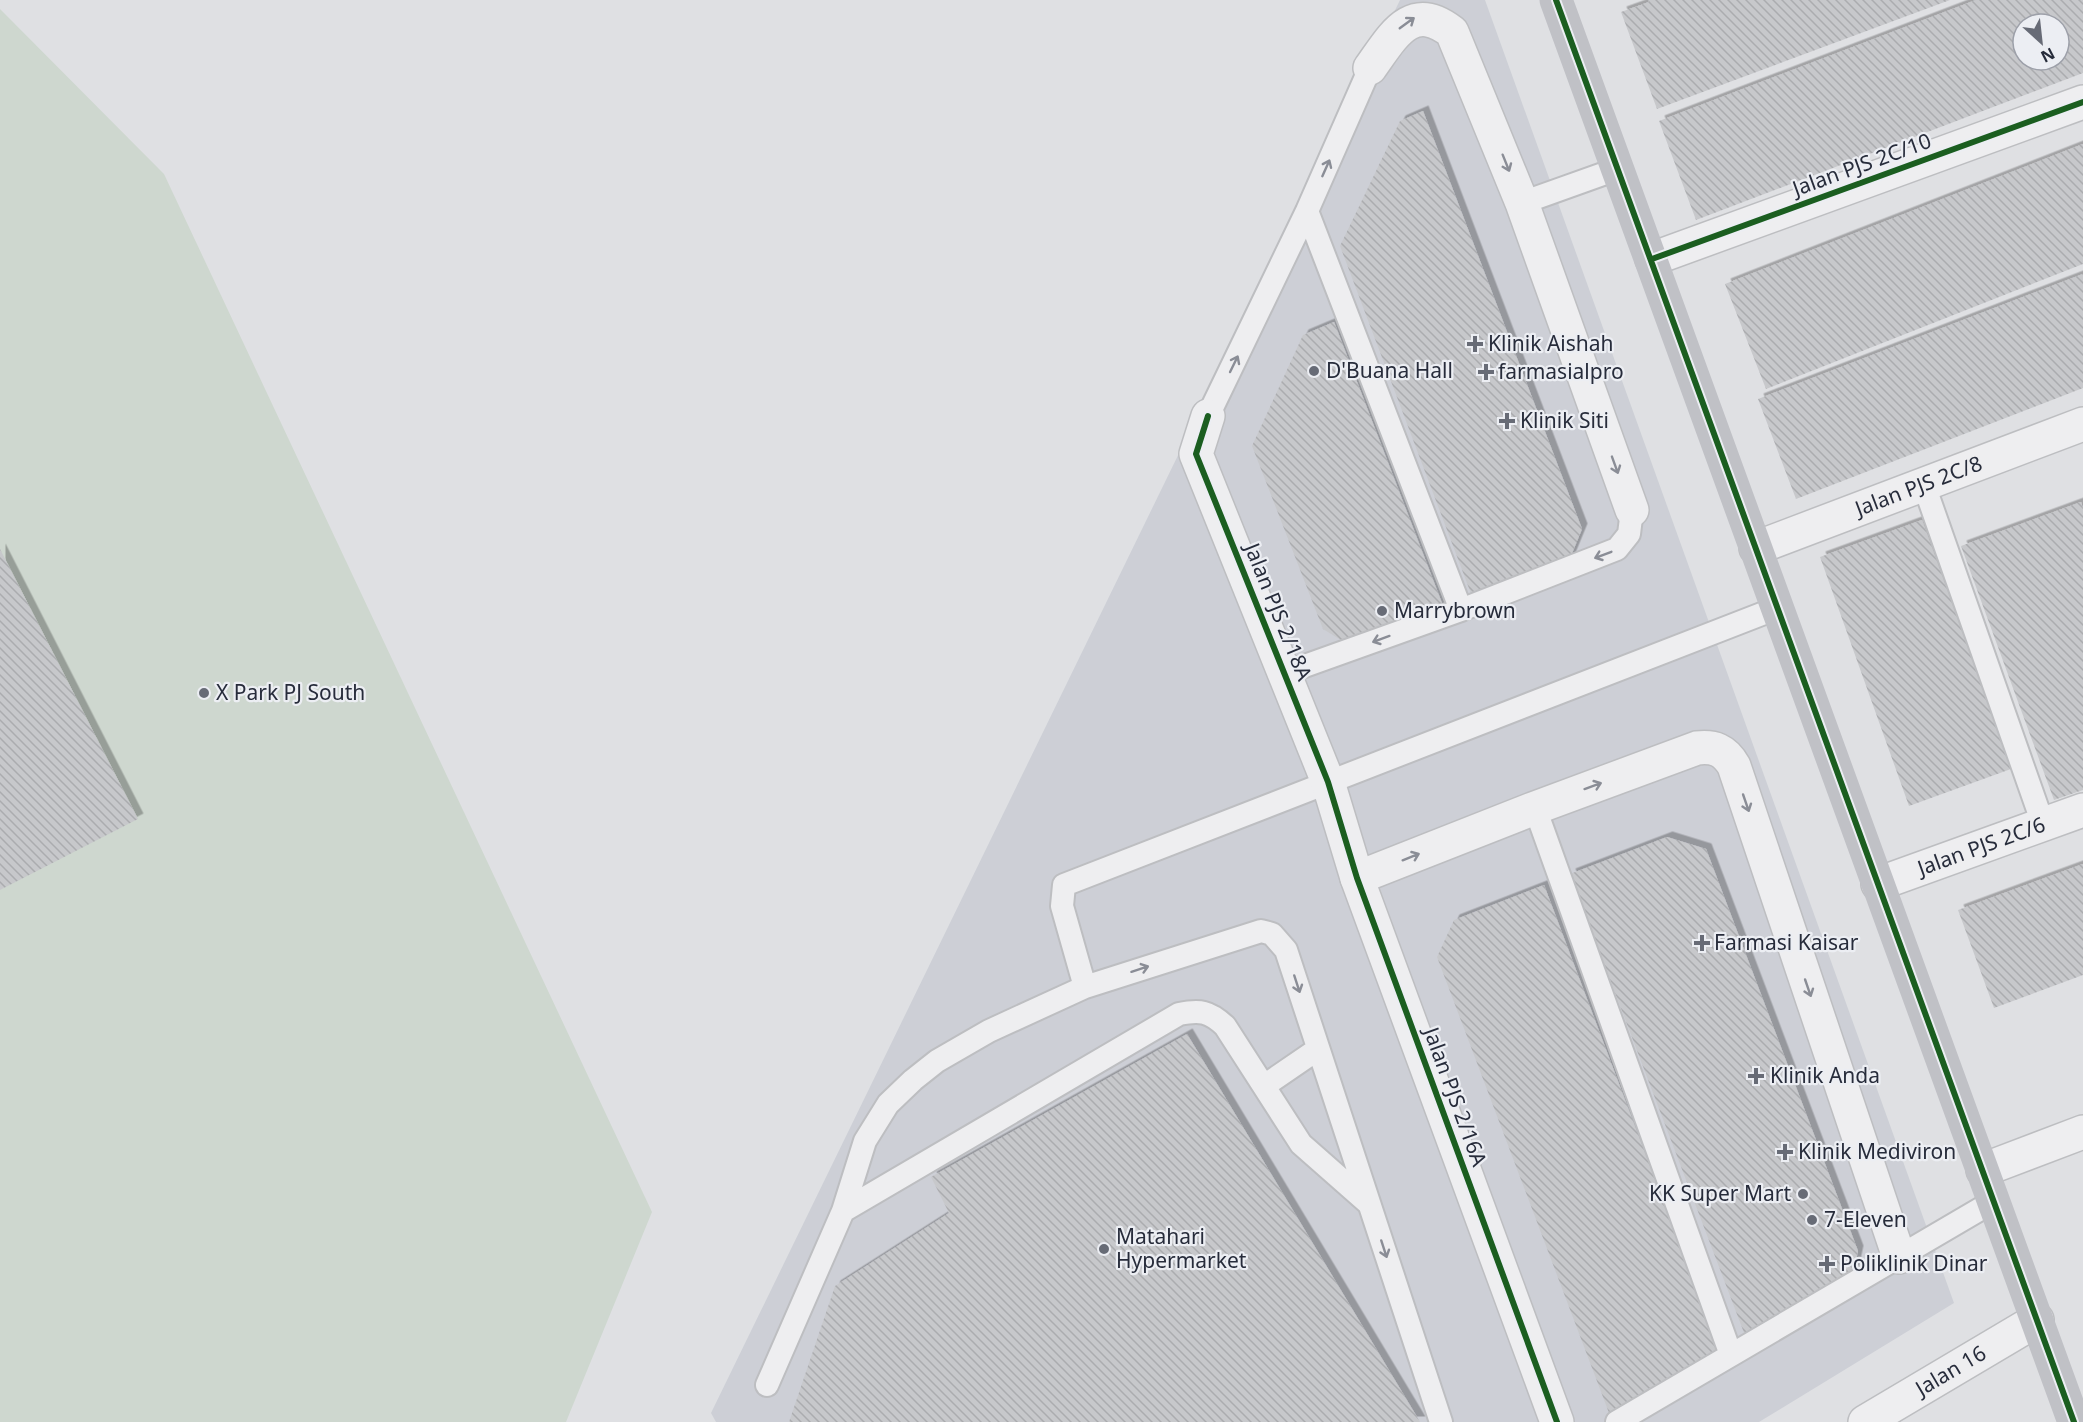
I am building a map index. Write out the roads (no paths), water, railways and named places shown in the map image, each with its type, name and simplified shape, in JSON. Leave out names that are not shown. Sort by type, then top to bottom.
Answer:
[{"type":"street","points":[[1556,0],[2074,1422]]},
{"type":"street","points":[[1370,68],[1409,19],[1420,15],[1432,17],[1452,32],[1522,203],[1632,510]]},
{"type":"street","name":"Jalan PJS 2C/10","points":[[1652,259],[2083,102]]},
{"type":"street","name":"Jalan PJS 2/18A","points":[[1208,416],[1196,454],[1328,782]]},
{"type":"street","name":"Jalan PJS 2C/8","points":[[1756,549],[2082,427]]},
{"type":"street","points":[[1357,878],[1535,808],[1697,748],[1719,749],[1734,765],[1899,1257]]},
{"type":"street","name":"Jalan PJS 2/16A","points":[[1328,782],[1357,878],[1557,1422]]},
{"type":"street","name":"Jalan PJS 2C/6","points":[[1878,884],[2083,810]]},
{"type":"street","points":[[1983,1170],[2083,1132]]},
{"type":"street","name":"Jalan 16","points":[[1865,1422],[2037,1320]]},
{"type":"lane","points":[[1208,416],[1307,211],[1370,68]]},
{"type":"lane","points":[[1522,203],[1617,169]]},
{"type":"lane","points":[[1307,211],[1461,610]]},
{"type":"lane","points":[[1924,485],[2043,824]]},
{"type":"lane","points":[[1285,673],[1461,610],[1617,549],[1629,534],[1632,510]]},
{"type":"lane","points":[[1085,987],[1062,906],[1064,885],[1777,608]]},
{"type":"lane","points":[[1535,808],[1731,1355]]},
{"type":"lane","points":[[767,1385],[843,1212],[865,1141],[888,1104],[912,1080],[937,1061],[989,1031],[1085,987],[1261,931],[1272,934],[1286,950],[1441,1422]]},
{"type":"lane","points":[[843,1212],[1179,1014],[1198,1010],[1212,1014],[1225,1026],[1301,1144],[1369,1204]]},
{"type":"lane","points":[[1264,1086],[1318,1049]]},
{"type":"lane","points":[[1617,1422],[1994,1202]]},
{"type":"place","name":"Klinik Aishah","points":[[1475,344]]},
{"type":"place","name":"D'Buana Hall","points":[[1314,371]]},
{"type":"place","name":"farmasialpro","points":[[1486,372]]},
{"type":"place","name":"Klinik Siti","points":[[1507,421]]},
{"type":"place","name":"Marrybrown","points":[[1382,611]]},
{"type":"place","name":"X Park PJ South","points":[[204,693]]},
{"type":"place","name":"Farmasi Kaisar","points":[[1702,943]]},
{"type":"place","name":"Klinik Anda","points":[[1756,1076]]},
{"type":"place","name":"Klinik Mediviron","points":[[1785,1152]]},
{"type":"place","name":"KK Super Mart","points":[[1803,1194]]},
{"type":"place","name":"7-Eleven","points":[[1812,1220]]},
{"type":"place","name":"Matahari Hypermarket","points":[[1104,1249]]},
{"type":"place","name":"Poliklinik Dinar","points":[[1827,1264]]}]
